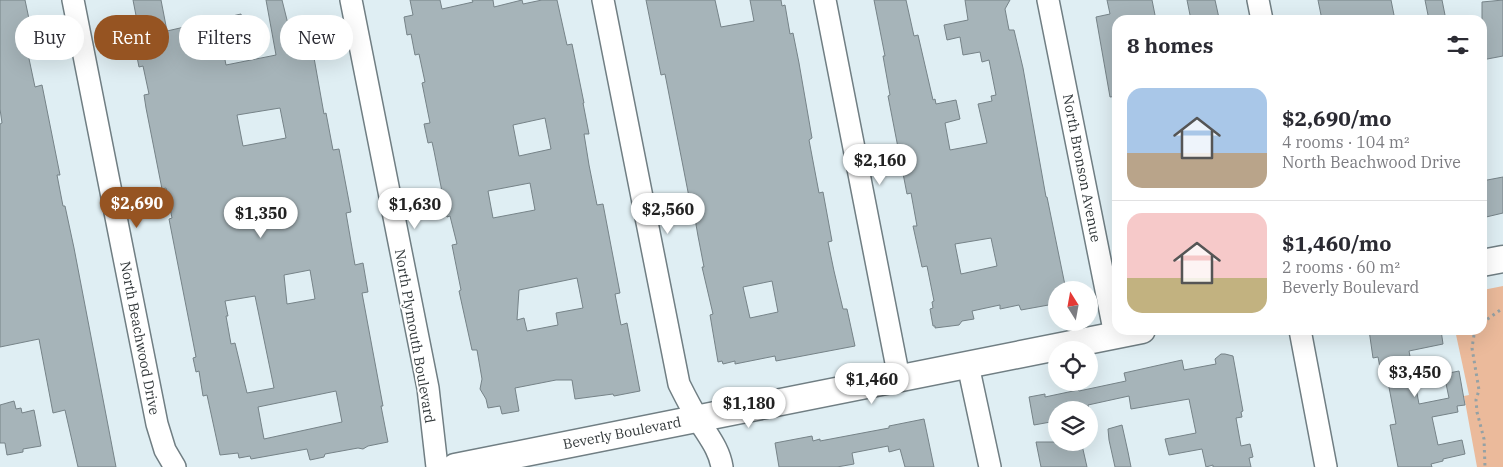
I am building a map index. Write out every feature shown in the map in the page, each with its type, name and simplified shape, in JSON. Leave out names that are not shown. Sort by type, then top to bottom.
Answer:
[{"type":"main road","points":[[1487,262],[1503,259]]},
{"type":"main road","name":"Beverly Boulevard","points":[[455,467],[1120,335]]},
{"type":"street","name":"North Beachwood Drive","points":[[73,0],[156,424],[165,450],[175,467]]},
{"type":"street","name":"North Plymouth Boulevard","points":[[351,0],[428,388],[437,467]]},
{"type":"street","points":[[603,0],[679,384],[697,418],[713,442],[720,456],[722,467]]},
{"type":"street","points":[[825,0],[899,378]]},
{"type":"street","name":"North Bronson Avenue","points":[[1048,0],[1112,321]]},
{"type":"street","points":[[1258,0],[1261,15]]},
{"type":"street","points":[[1301,335],[1326,467]]},
{"type":"street","points":[[968,364],[990,467]]},
{"type":"path","points":[[1487,319],[1503,308]]},
{"type":"path","points":[[1474,335],[1472,348],[1479,390],[1476,400],[1477,412],[1484,439],[1485,467]]},
{"type":"shaded area","points":[[1503,286],[1503,467],[1477,467],[1464,396],[1469,395],[1456,335],[1487,335],[1487,289]]},
{"type":"building","points":[[0,0],[25,0],[28,15],[15,15],[15,60],[29,60],[35,87],[42,85],[60,175],[57,175],[63,206],[65,206],[74,248],[116,467],[78,467],[65,410],[53,413],[39,339],[0,347],[0,124],[2,123],[0,109]]},
{"type":"building","points":[[133,0],[161,0],[164,15],[136,15]]},
{"type":"building","points":[[266,0],[282,0],[286,15],[280,15],[280,60],[314,60],[324,114],[326,113],[333,150],[339,149],[351,212],[346,213],[355,265],[363,263],[368,292],[362,293],[388,442],[368,446],[363,449],[358,448],[325,454],[324,457],[310,460],[307,449],[251,459],[250,456],[239,458],[238,453],[220,455],[207,395],[203,396],[199,371],[196,372],[193,358],[196,357],[169,219],[172,218],[166,188],[162,189],[146,108],[144,95],[149,94],[143,66],[139,67],[138,60],[169,60],[169,31],[179,28],[179,60],[225,60],[226,65],[251,60],[270,60],[270,56],[276,55]],"holes":[[[280,108],[286,138],[243,146],[237,115]],[[310,270],[315,299],[287,304],[284,275]],[[255,296],[274,388],[247,393],[235,343],[231,344],[225,301]],[[336,391],[342,422],[264,439],[258,407]]]},
{"type":"building","points":[[410,0],[440,0],[442,9],[473,2],[472,0],[493,0],[494,7],[522,0],[523,4],[542,0],[557,0],[567,45],[572,44],[589,134],[584,134],[589,165],[597,205],[603,204],[620,293],[615,294],[621,325],[627,323],[640,391],[614,396],[613,394],[575,399],[572,380],[556,380],[515,388],[519,411],[502,414],[500,406],[488,408],[486,399],[480,389],[482,379],[477,350],[472,350],[459,291],[461,290],[452,245],[457,244],[450,216],[447,217],[432,142],[428,143],[424,124],[430,123],[422,83],[425,82],[419,54],[415,55],[411,34],[407,35],[404,17],[413,15]],"holes":[[[545,118],[551,149],[519,156],[513,125]],[[530,183],[535,210],[493,218],[488,191]],[[577,278],[583,308],[556,313],[558,325],[527,331],[524,318],[517,320],[519,290]]]},
{"type":"building","points":[[646,0],[715,0],[721,27],[754,21],[750,0],[781,0],[782,6],[785,5],[790,34],[793,33],[799,63],[812,138],[809,140],[819,193],[823,192],[832,241],[828,242],[843,309],[847,309],[855,346],[776,361],[775,356],[735,364],[735,361],[723,364],[722,361],[718,362],[710,315],[713,314],[702,267],[704,267],[691,196],[689,197],[665,74],[661,75]],"holes":[[[772,281],[778,312],[750,318],[743,287]]]},
{"type":"building","points":[[874,0],[906,0],[914,36],[918,35],[933,100],[935,99],[936,104],[956,100],[960,119],[945,123],[950,150],[987,143],[978,104],[992,101],[991,96],[996,95],[989,60],[982,62],[980,52],[963,55],[960,37],[947,40],[944,25],[968,20],[965,0],[1010,0],[1005,9],[1009,30],[1014,30],[1023,68],[1046,197],[1064,281],[1048,281],[1048,305],[1021,310],[1019,305],[1000,309],[1000,305],[972,311],[974,319],[962,321],[959,325],[935,328],[933,326],[930,309],[933,308],[932,302],[934,301],[927,266],[922,267],[913,226],[917,226],[911,193],[907,194],[888,96],[890,95],[883,56],[885,56]],"holes":[[[991,238],[997,266],[961,274],[955,244]]]},
{"type":"building","points":[[1107,0],[1152,0],[1155,15],[1112,15],[1112,97],[1110,97],[1096,17],[1110,14]]},
{"type":"building","points":[[1187,0],[1215,0],[1218,15],[1190,15]]},
{"type":"building","points":[[1318,0],[1391,0],[1394,15],[1321,15]]},
{"type":"building","points":[[1425,0],[1442,0],[1445,15],[1428,15]]},
{"type":"building","points":[[1503,0],[1503,56],[1487,59],[1487,15],[1482,15],[1482,2]]},
{"type":"building","points":[[1503,177],[1503,213],[1487,217],[1487,180]]},
{"type":"building","points":[[1370,335],[1442,335],[1443,344],[1409,351],[1419,404],[1449,398],[1444,374],[1459,371],[1465,405],[1457,406],[1458,412],[1432,417],[1438,445],[1462,440],[1465,454],[1443,459],[1443,461],[1431,464],[1432,467],[1398,467],[1390,425],[1396,424],[1388,382],[1383,383],[1378,357],[1373,358]]},
{"type":"building","points":[[1221,354],[1233,356],[1243,411],[1241,412],[1242,417],[1236,418],[1241,446],[1250,444],[1253,457],[1249,458],[1251,467],[1213,467],[1213,465],[1206,467],[1202,449],[1169,455],[1165,439],[1196,433],[1189,399],[1131,409],[1129,396],[1098,403],[1098,401],[1048,401],[1048,422],[1034,425],[1029,397],[1045,394],[1045,397],[1073,391],[1098,391],[1098,387],[1126,381],[1124,373],[1182,360],[1184,370],[1216,364],[1215,359]]},
{"type":"building","points":[[14,401],[16,409],[21,408],[22,413],[34,410],[41,446],[23,449],[23,452],[7,455],[5,443],[0,443],[0,405]]},
{"type":"building","points":[[924,419],[934,467],[905,467],[900,449],[889,452],[888,446],[852,453],[854,464],[837,467],[779,467],[775,443],[812,436],[813,441],[820,439],[820,441],[889,428],[889,426]]},
{"type":"building","points":[[1122,425],[1131,467],[1115,467],[1109,440],[1108,429]]},
{"type":"building","points":[[1036,442],[1048,442],[1048,451],[1083,451],[1087,467],[1041,467]]}]
